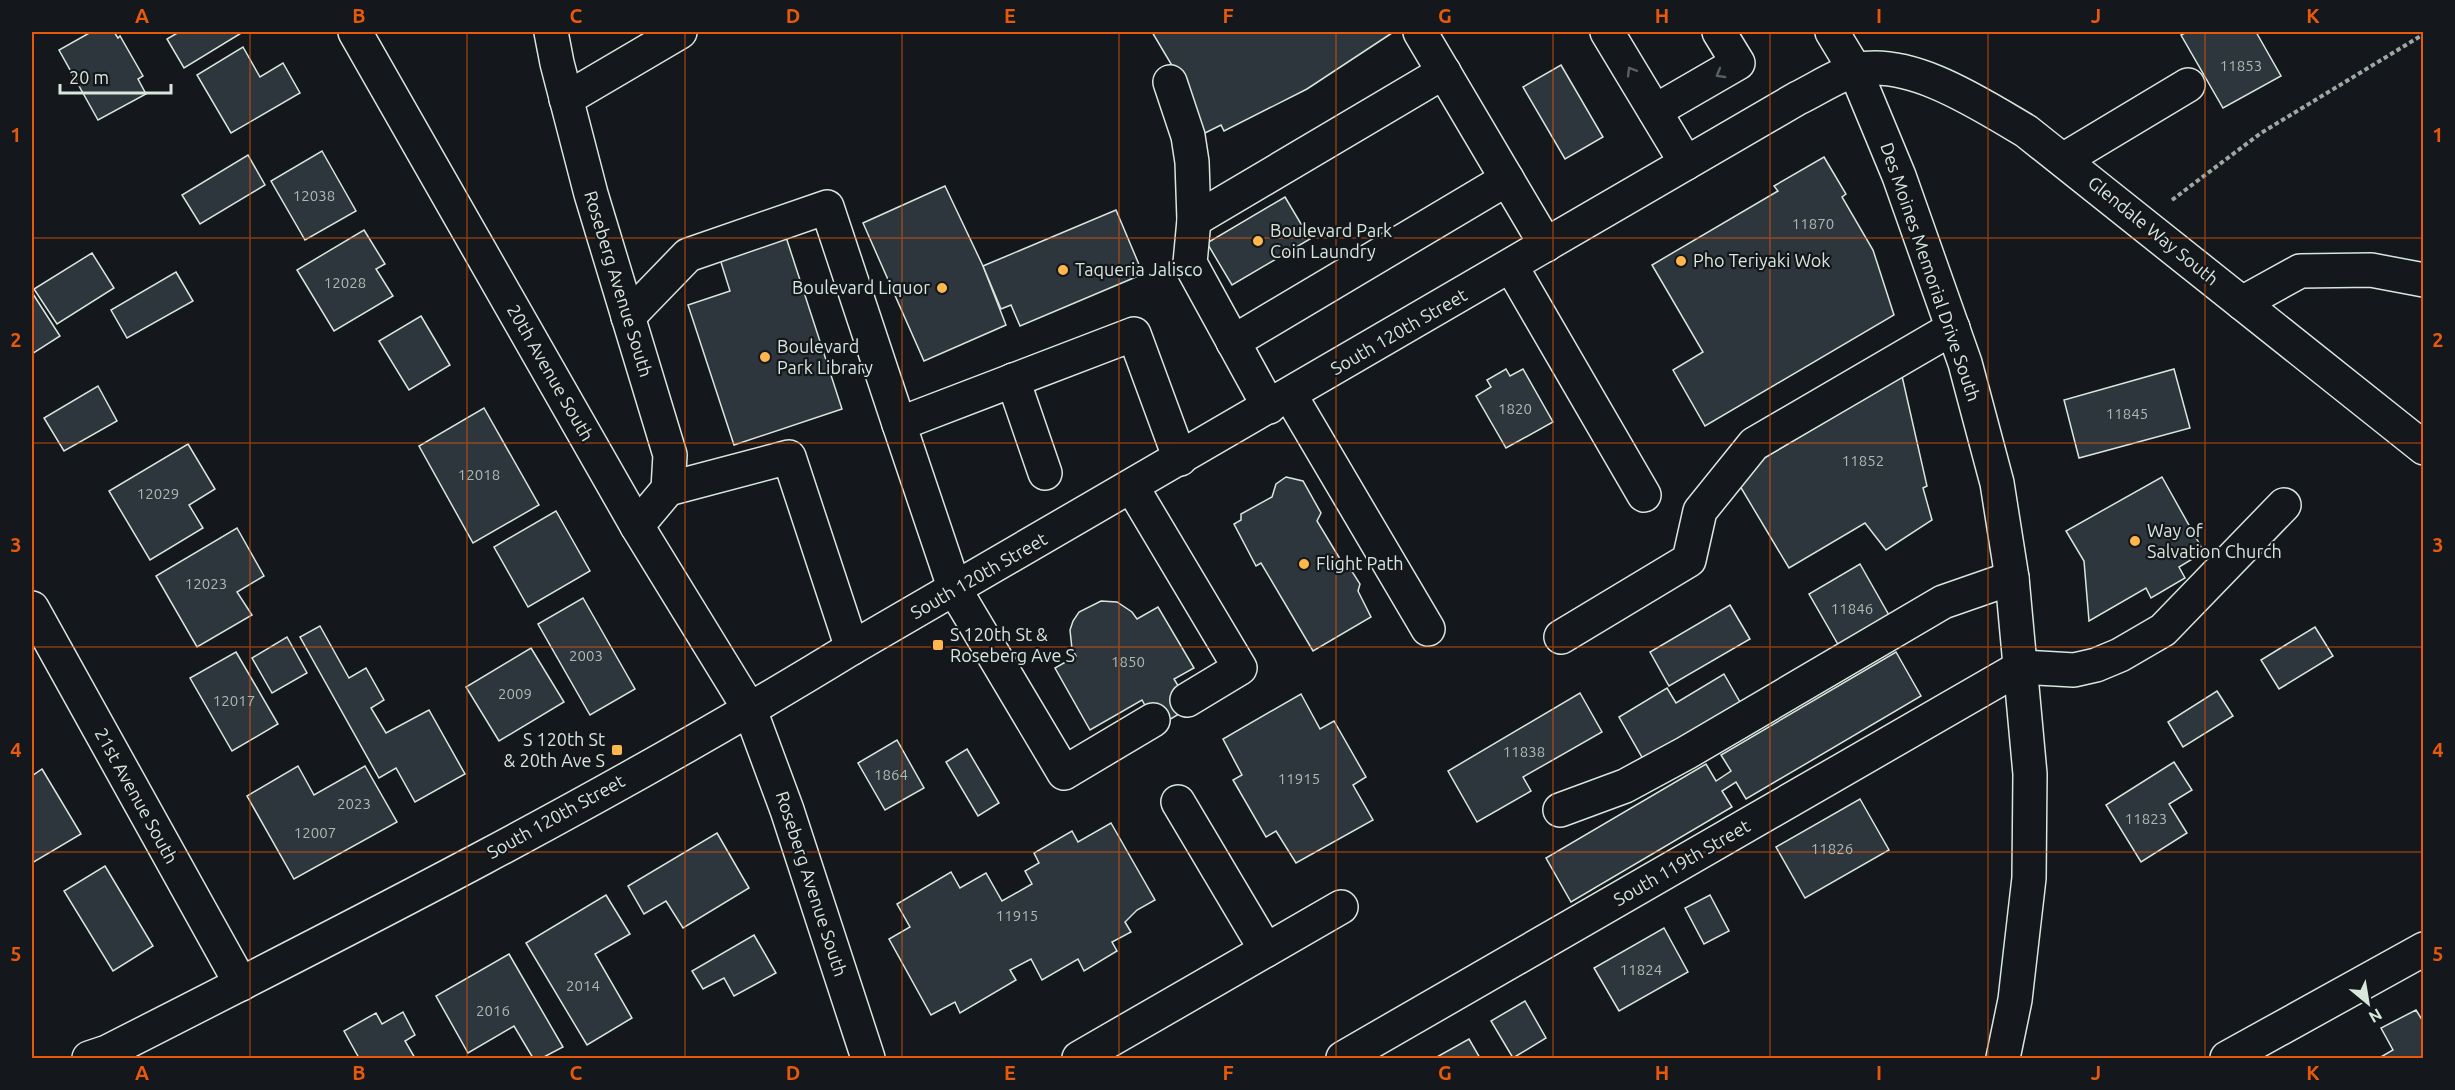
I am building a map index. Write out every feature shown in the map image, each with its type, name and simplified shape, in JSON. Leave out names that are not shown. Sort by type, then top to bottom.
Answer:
[{"type":"street","name":"20th Avenue South","points":[[355,32],[637,526],[750,710]]},
{"type":"street","name":"Roseberg Avenue South","points":[[552,32],[566,99],[591,194],[670,455],[668,489]]},
{"type":"street","points":[[566,99],[680,32]]},
{"type":"street","points":[[1420,32],[1546,245]]},
{"type":"street","points":[[1607,32],[1686,163]]},
{"type":"street","points":[[1655,111],[1738,63],[1719,32]]},
{"type":"street","name":"Des Moines Memorial Drive South","points":[[1832,32],[1855,70],[1899,176],[1965,363],[1997,483],[2012,578],[2030,774],[2029,878],[2015,1000],[2003,1059]]},
{"type":"street","name":"Glendale Way South","points":[[1855,70],[1895,69],[1975,100],[2026,131],[2424,448]]},
{"type":"street","name":"South 120th Street","points":[[89,1059],[241,984],[454,873],[750,710],[852,648],[956,590],[1798,98],[1855,70]]},
{"type":"street","points":[[1194,220],[1444,72]]},
{"type":"street","points":[[1170,82],[1188,136],[1192,162],[1194,220],[1190,263],[1233,342],[1280,401],[1428,629]]},
{"type":"street","points":[[2063,160],[2188,85]]},
{"type":"street","points":[[1233,342],[1507,179]]},
{"type":"street","points":[[628,317],[688,255],[827,207],[956,590],[1064,773],[1153,720]]},
{"type":"street","points":[[1511,266],[1644,495]]},
{"type":"street","points":[[2242,303],[2300,271],[2371,270],[2424,280]]},
{"type":"street","points":[[1561,637],[1689,560],[1700,511],[1754,444],[1953,328]]},
{"type":"street","points":[[899,424],[1134,334],[1180,459]]},
{"type":"street","points":[[1013,380],[1045,473]]},
{"type":"street","points":[[637,526],[668,489],[789,457],[852,648]]},
{"type":"street","points":[[1132,487],[1240,668],[1187,700]]},
{"type":"street","points":[[2021,667],[2074,670],[2096,666],[2163,630],[2284,505]]},
{"type":"street","points":[[1560,810],[1625,786],[1676,759],[1943,602],[2012,578]]},
{"type":"street","name":"21st Avenue South","points":[[32,608],[241,984]]},
{"type":"street","name":"South 119th Street","points":[[1343,1059],[2021,667]]},
{"type":"street","name":"Roseberg Avenue South","points":[[750,710],[787,810],[868,1059]]},
{"type":"street","points":[[1178,802],[1266,951]]},
{"type":"street","points":[[1079,1059],[1341,907]]},
{"type":"street","points":[[2227,1059],[2424,949]]},
{"type":"path","points":[[2142,223],[2261,133],[2424,34]]},
{"type":"building","points":[[91,32],[114,32],[118,38],[120,36],[143,76],[138,79],[146,94],[98,120],[59,50]]},
{"type":"building","points":[[179,32],[243,32],[184,68],[167,39]]},
{"type":"building","points":[[1152,32],[1392,33],[1307,89],[1224,131],[1221,125],[1205,133],[1182,91],[1186,89]]},
{"type":"building","points":[[2187,32],[2256,32],[2281,76],[2223,108],[2181,35]]},
{"type":"building","points":[[243,47],[260,77],[283,63],[300,93],[231,133],[197,75]]},
{"type":"building","points":[[1561,65],[1603,137],[1565,159],[1523,87]]},
{"type":"building","points":[[322,151],[356,211],[305,240],[271,181]]},
{"type":"building","points":[[248,155],[265,185],[200,224],[182,195]]},
{"type":"building","points":[[1824,157],[1846,194],[1842,197],[1873,250],[1894,315],[1705,426],[1673,370],[1703,352],[1652,265],[1778,191],[1774,186]]},
{"type":"building","name":"Boulevard Liquor","points":[[945,186],[983,266],[1006,325],[924,361],[863,223]]},
{"type":"building","name":"Boulevard Park Coin Laundry","points":[[1285,197],[1310,239],[1232,285],[1207,243]]},
{"type":"building","name":"Taqueria Jalisco","points":[[1116,210],[1143,274],[1020,326],[1011,305],[1001,309],[983,266]]},
{"type":"building","points":[[364,230],[385,264],[376,269],[393,296],[334,331],[297,270]]},
{"type":"building","name":"Boulevard Park Library","points":[[786,237],[842,409],[734,445],[688,305],[730,291],[720,259]]},
{"type":"building","points":[[92,253],[114,288],[57,324],[34,289]]},
{"type":"building","points":[[176,272],[193,301],[127,338],[111,310]]},
{"type":"building","points":[[32,295],[60,336],[32,354]]},
{"type":"building","points":[[421,316],[450,365],[409,390],[379,341]]},
{"type":"building","points":[[1506,369],[1510,376],[1523,369],[1553,422],[1506,448],[1476,396],[1491,387],[1487,380]]},
{"type":"building","points":[[2174,369],[2190,428],[2079,458],[2064,400]]},
{"type":"building","points":[[1902,376],[1927,486],[1923,488],[1932,520],[1886,550],[1865,523],[1789,568],[1734,476]]},
{"type":"building","points":[[98,386],[117,421],[64,451],[44,418]]},
{"type":"building","points":[[484,408],[539,505],[473,543],[419,446]]},
{"type":"building","points":[[188,444],[215,489],[189,505],[203,528],[150,560],[109,491]]},
{"type":"building","name":"Flight Path","points":[[1286,477],[1303,481],[1321,513],[1317,521],[1340,559],[1348,565],[1360,584],[1358,591],[1371,617],[1313,651],[1261,563],[1256,566],[1234,524],[1241,520],[1241,514],[1272,497],[1276,484]]},
{"type":"building","name":"Way of Salvation Church","points":[[2162,477],[2204,552],[2179,567],[2185,578],[2151,598],[2146,588],[2089,621],[2084,561],[2066,531]]},
{"type":"building","points":[[556,511],[590,571],[528,607],[494,547]]},
{"type":"building","points":[[237,528],[264,576],[237,592],[252,615],[197,647],[156,576]]},
{"type":"building","points":[[1860,564],[1894,624],[1843,653],[1809,594]]},
{"type":"building","points":[[583,598],[635,689],[590,715],[538,624]]},
{"type":"building","points":[[1101,601],[1117,602],[1132,612],[1137,619],[1158,607],[1194,668],[1174,679],[1191,707],[1157,727],[1142,700],[1090,730],[1055,668],[1076,656],[1072,649],[1070,630],[1079,612]]},
{"type":"building","points":[[1730,605],[1750,639],[1669,686],[1650,652]]},
{"type":"building","points":[[320,626],[349,678],[366,668],[384,700],[371,708],[386,733],[429,710],[465,774],[415,802],[396,768],[379,778],[300,637]]},
{"type":"building","points":[[2315,627],[2333,656],[2279,689],[2261,660]]},
{"type":"building","points":[[287,637],[307,673],[272,693],[252,658]]},
{"type":"building","points":[[531,648],[564,702],[499,741],[466,687]]},
{"type":"building","points":[[236,652],[278,724],[232,751],[190,678]]},
{"type":"building","points":[[1896,652],[1921,696],[1746,799],[1736,782],[1722,791],[1732,807],[1571,902],[1546,858],[1706,764],[1716,781],[1731,771],[1721,755]]},
{"type":"building","points":[[1724,674],[1744,709],[1647,766],[1619,717],[1667,688],[1676,703]]},
{"type":"building","points":[[2217,691],[2233,716],[2183,747],[2168,722]]},
{"type":"building","points":[[1580,693],[1602,732],[1523,777],[1531,791],[1477,822],[1448,771]]},
{"type":"building","points":[[1301,694],[1320,729],[1334,721],[1366,777],[1353,785],[1373,820],[1296,863],[1276,831],[1266,837],[1233,780],[1242,775],[1223,739]]},
{"type":"building","points":[[897,740],[924,788],[885,810],[858,763]]},
{"type":"building","points":[[967,749],[999,803],[978,816],[946,762]]},
{"type":"building","points":[[2174,762],[2192,790],[2169,804],[2187,833],[2141,862],[2106,805]]},
{"type":"building","points":[[298,766],[314,795],[365,766],[397,822],[294,879],[247,796]]},
{"type":"building","points":[[42,769],[81,834],[32,863],[32,776]]},
{"type":"building","points":[[1860,799],[1889,850],[1805,898],[1776,847]]},
{"type":"building","points":[[1111,823],[1155,900],[1137,910],[1125,922],[1131,932],[1112,942],[1117,951],[1084,971],[1078,959],[1042,980],[1031,959],[1010,970],[1016,980],[960,1013],[955,1002],[931,1015],[889,939],[910,927],[897,904],[951,872],[960,888],[986,873],[1002,901],[1032,884],[1025,871],[1039,863],[1034,853],[1072,831],[1078,842]]},
{"type":"building","points":[[717,833],[749,888],[683,928],[666,901],[644,914],[628,886]]},
{"type":"building","points":[[105,866],[153,946],[113,971],[64,891]]},
{"type":"building","points":[[606,895],[630,934],[595,954],[632,1018],[587,1045],[526,943]]},
{"type":"building","points":[[1710,895],[1729,931],[1704,944],[1685,908]]},
{"type":"building","points":[[1664,928],[1688,972],[1619,1011],[1594,968]]},
{"type":"building","points":[[754,935],[776,973],[734,996],[724,978],[703,989],[692,971]]},
{"type":"building","points":[[509,954],[563,1047],[542,1058],[533,1058],[514,1026],[468,1053],[436,996]]},
{"type":"building","points":[[1525,1001],[1546,1038],[1513,1058],[1491,1021]]},
{"type":"building","points":[[2416,1010],[2424,1023],[2424,1058],[2379,1058],[2393,1050],[2381,1028]]},
{"type":"building","points":[[403,1012],[415,1035],[405,1041],[415,1058],[359,1058],[344,1031],[376,1013],[382,1024]]},
{"type":"building","points":[[1469,1039],[1480,1058],[1435,1058]]},
{"type":"place","name":"Boulevard Park Coin Laundry","points":[[1258,241]]},
{"type":"place","name":"Pho Teriyaki Wok","points":[[1681,261]]},
{"type":"place","name":"Taqueria Jalisco","points":[[1063,270]]},
{"type":"place","name":"Boulevard Liquor","points":[[942,288]]},
{"type":"place","name":"Boulevard Park Library","points":[[765,357]]},
{"type":"place","name":"Way of Salvation Church","points":[[2135,541]]},
{"type":"place","name":"Flight Path","points":[[1304,564]]},
{"type":"place","name":"S 120th St & Roseberg Ave S","points":[[938,645]]},
{"type":"place","name":"S 120th St & 20th Ave S","points":[[617,750]]}]
